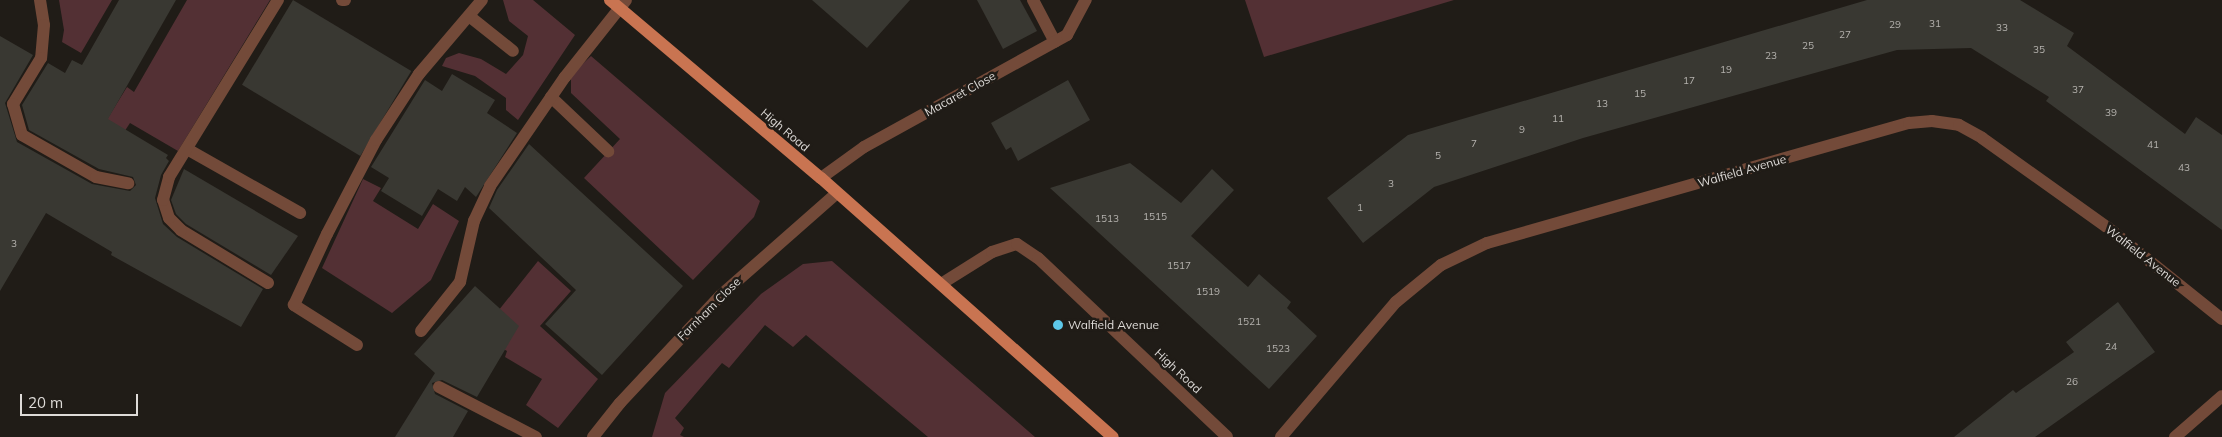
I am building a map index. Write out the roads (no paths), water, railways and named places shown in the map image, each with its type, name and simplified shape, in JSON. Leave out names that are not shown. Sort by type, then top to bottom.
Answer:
[{"type":"main road","name":"High Road","points":[[618,2],[821,178],[1112,437]]},
{"type":"street","points":[[40,0],[44,24],[41,58],[13,104],[22,134],[96,177],[128,183]]},
{"type":"street","points":[[268,283],[181,230],[169,218],[163,200],[169,177],[278,0]]},
{"type":"street","points":[[357,345],[294,305],[326,234],[376,140],[419,74],[482,0]]},
{"type":"street","points":[[1033,0],[1055,42]]},
{"type":"street","name":"Macaret Close","points":[[821,178],[864,147],[1067,35],[1086,0]]},
{"type":"street","points":[[422,330],[460,282],[474,221],[490,186],[618,2]]},
{"type":"street","points":[[469,16],[513,51]]},
{"type":"street","points":[[551,97],[608,151]]},
{"type":"street","name":"Walfield Avenue","points":[[1281,437],[1396,302],[1441,265],[1487,243],[1908,123],[1932,121],[1959,125],[1982,138],[2107,227],[2222,319]]},
{"type":"street","points":[[187,148],[300,213]]},
{"type":"street","name":"Farnham Close","points":[[593,437],[620,403],[721,295],[837,193]]},
{"type":"street","name":"High Road","points":[[941,284],[992,252],[1017,244],[1038,258],[1227,437]]},
{"type":"street","points":[[439,387],[536,437]]},
{"type":"street","points":[[2176,437],[2222,396]]},
{"type":"place","name":"Walfield Avenue","points":[[1058,325]]}]
